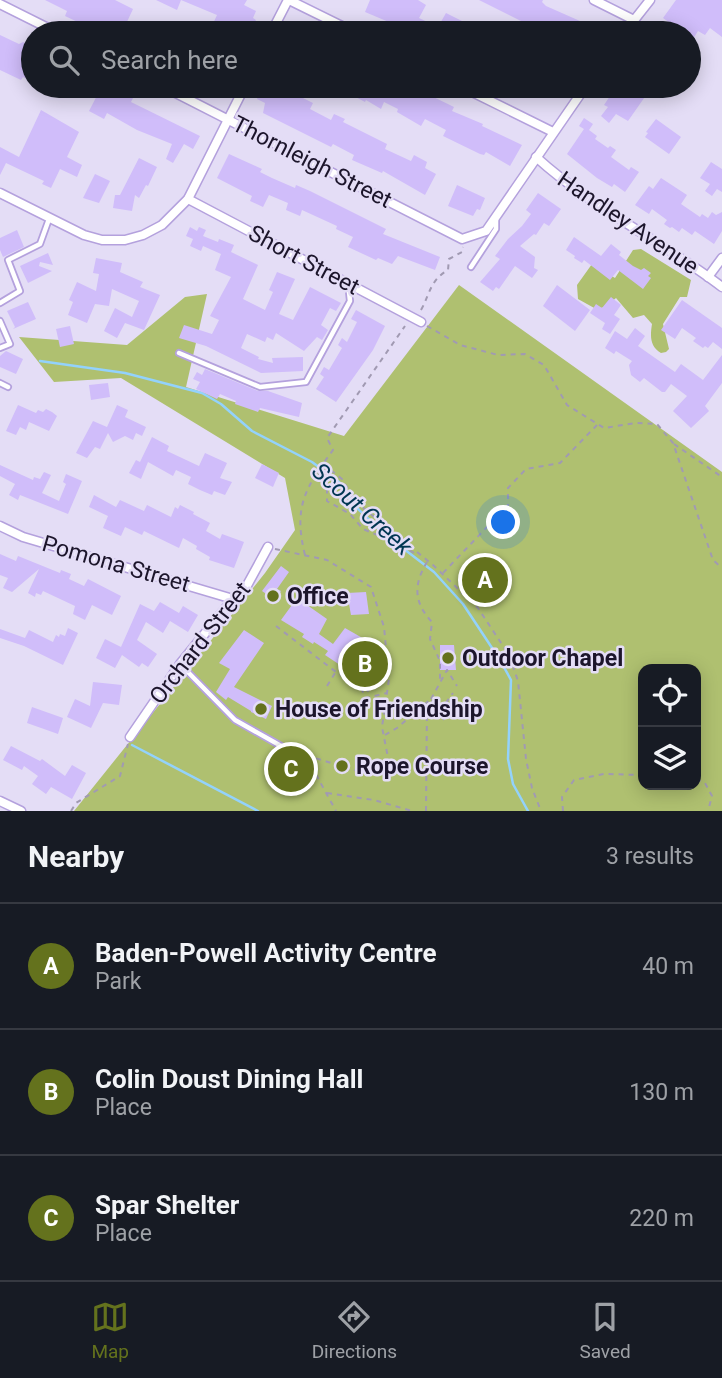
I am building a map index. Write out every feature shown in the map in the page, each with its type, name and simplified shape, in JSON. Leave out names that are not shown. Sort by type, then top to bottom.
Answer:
[{"type":"street","points":[[278,21],[289,0],[332,21]]},
{"type":"street","points":[[594,0],[634,20],[650,0]]},
{"type":"street","points":[[0,4],[34,21]]},
{"type":"street","name":"Thornleigh Street","points":[[186,98],[462,239]]},
{"type":"street","points":[[0,193],[84,236],[102,240],[125,240],[143,235],[162,225],[188,199],[239,98]]},
{"type":"street","points":[[484,98],[553,132]]},
{"type":"street","points":[[462,239],[486,231],[577,98]]},
{"type":"street","name":"Handley Avenue","points":[[536,157],[551,171],[618,219],[722,287]]},
{"type":"street","name":"Short Street","points":[[188,199],[421,322]]},
{"type":"street","points":[[708,277],[722,258]]},
{"type":"street","name":"Pomona Street","points":[[0,526],[23,537],[233,599]]},
{"type":"street","name":"Orchard Street","points":[[130,737],[180,664],[233,599],[244,590],[268,547]]},
{"type":"street","points":[[0,801],[21,811]]},
{"type":"lane","points":[[471,267],[496,229],[496,216]]},
{"type":"lane","points":[[0,303],[20,290],[8,260],[40,244],[49,218]]},
{"type":"lane","points":[[179,353],[260,387],[306,382],[350,301],[348,283]]},
{"type":"lane","points":[[0,321],[10,344],[0,348]]},
{"type":"lane","points":[[0,383],[8,387]]},
{"type":"lane","points":[[180,664],[235,720],[290,751]]},
{"type":"path","points":[[421,311],[429,296],[429,289],[438,275],[448,270],[449,259],[461,251],[462,239]]},
{"type":"path","points":[[305,557],[301,538],[301,501],[332,450],[327,438],[412,317]]},
{"type":"path","points":[[421,322],[460,345],[498,355],[525,354],[544,365],[567,405],[604,428],[636,423],[657,424],[673,443],[722,477]]},
{"type":"path","points":[[442,574],[508,505],[508,488],[526,468],[561,463],[599,424]]},
{"type":"path","points":[[673,443],[713,560],[722,568]]},
{"type":"path","points":[[323,464],[342,479],[356,502],[421,557]]},
{"type":"path","points":[[317,472],[327,480],[327,501],[350,514],[362,529],[396,543],[427,561],[478,608],[509,655],[517,681],[526,759],[532,788],[541,811]]},
{"type":"path","points":[[268,547],[305,557],[327,559],[371,587],[384,627],[389,679],[383,727],[390,768],[355,770],[290,751]]},
{"type":"path","points":[[427,561],[416,585],[421,610],[432,622],[430,639],[440,661],[440,682]]},
{"type":"path","points":[[276,626],[336,672],[368,691],[380,675]]},
{"type":"path","points":[[384,736],[431,699],[447,670],[457,686]]},
{"type":"path","points":[[327,686],[336,672]]},
{"type":"path","points":[[361,687],[366,698],[387,693]]},
{"type":"path","points":[[439,712],[453,692]]},
{"type":"path","points":[[431,699],[444,720]]},
{"type":"path","points":[[426,811],[427,702]]},
{"type":"path","points":[[71,811],[76,803],[120,776],[130,737]]},
{"type":"path","points":[[309,756],[313,769],[336,811]]},
{"type":"path","points":[[563,811],[562,796],[574,780],[604,774],[638,775]]},
{"type":"path","points":[[701,781],[705,783],[712,796],[708,811]]},
{"type":"path","points":[[327,793],[374,800],[412,811]]},
{"type":"green space","points":[[641,249],[691,280],[687,297],[680,297],[663,324],[669,349],[666,352],[661,353],[653,344],[652,324],[644,315],[633,318],[616,298],[605,307],[596,309],[578,299],[577,285],[592,264],[615,278],[633,250]]},
{"type":"green space","points":[[459,285],[722,472],[722,811],[74,811],[265,573],[295,530],[285,478],[121,378],[54,382],[19,337],[127,345],[185,297],[207,294],[186,387],[344,436]]},
{"type":"building","points":[[45,0],[115,0],[133,9],[127,21],[76,21],[65,16],[67,11]]},
{"type":"building","points":[[156,0],[181,0],[177,10]]},
{"type":"building","points":[[181,0],[247,0],[244,5],[256,11],[253,18],[256,20],[214,21],[217,15]]},
{"type":"building","points":[[370,0],[418,0],[426,5],[419,18],[425,21],[386,21],[365,12]]},
{"type":"building","points":[[479,0],[543,0],[546,6],[580,21],[521,21]]},
{"type":"building","points":[[676,0],[722,0],[722,37],[710,28],[705,35],[701,33],[701,21],[667,21],[663,18]]},
{"type":"building","points":[[446,13],[462,21],[441,21]]},
{"type":"building","points":[[0,35],[21,43],[21,80],[0,70]]},
{"type":"building","points":[[96,98],[133,98],[131,102],[200,136],[193,149],[184,144],[173,163],[166,159],[172,144],[137,130],[107,113],[104,119],[89,111]]},
{"type":"building","points":[[303,98],[313,103],[310,109],[331,120],[334,114],[345,119],[343,122],[387,144],[385,149],[411,161],[414,155],[427,162],[425,168],[436,174],[425,195],[383,171],[382,173],[352,160],[354,155],[333,144],[331,147],[263,113],[265,103],[257,99]]},
{"type":"building","points":[[357,98],[436,98],[454,107],[452,111],[522,145],[510,166],[486,152],[484,155],[480,154],[443,136],[446,130],[425,119],[421,126],[384,102],[381,109],[366,100],[365,102]]},
{"type":"building","points":[[609,98],[644,98],[628,121],[616,114],[609,123],[601,116],[608,107],[604,105]]},
{"type":"building","points":[[41,110],[79,132],[67,157],[82,165],[77,177],[60,169],[51,188],[42,184],[44,181],[6,163],[0,175],[0,147],[19,157]]},
{"type":"building","points":[[584,118],[593,124],[589,130],[597,136],[595,139],[616,150],[611,157],[629,170],[631,167],[639,172],[625,192],[614,184],[612,187],[597,178],[567,154],[584,129],[579,126]]},
{"type":"building","points":[[656,119],[681,137],[669,154],[645,137]]},
{"type":"building","points":[[229,154],[262,169],[260,172],[272,178],[310,191],[386,229],[383,234],[440,257],[435,270],[398,256],[392,264],[378,258],[376,260],[348,247],[353,237],[336,229],[337,226],[302,210],[300,216],[286,210],[288,203],[269,195],[263,207],[250,201],[252,196],[217,178]]},
{"type":"building","points":[[139,158],[157,167],[148,186],[146,185],[139,198],[135,195],[132,211],[113,208],[115,195],[120,195]]},
{"type":"building","points":[[711,162],[722,169],[722,192],[717,189],[712,196],[705,191],[710,184],[700,178]]},
{"type":"building","points":[[95,174],[110,181],[99,203],[83,198]]},
{"type":"building","points":[[661,178],[687,195],[681,204],[700,217],[702,214],[708,218],[712,212],[716,215],[722,212],[722,231],[714,244],[695,231],[692,235],[682,228],[679,232],[670,228],[664,224],[667,220],[652,209],[649,214],[635,205],[649,186],[653,189]]},
{"type":"building","points":[[457,185],[485,198],[480,210],[477,209],[473,216],[448,206]]},
{"type":"building","points":[[538,193],[561,209],[549,226],[544,223],[536,235],[520,246],[535,257],[534,268],[538,270],[532,278],[515,266],[499,289],[496,287],[493,291],[480,282],[500,259],[495,256],[531,214],[526,210]]},
{"type":"building","points":[[190,227],[197,231],[199,227],[206,230],[203,236],[234,245],[231,252],[258,265],[243,299],[265,310],[273,292],[269,290],[277,272],[295,279],[279,314],[293,320],[310,287],[341,303],[336,311],[330,308],[321,325],[328,330],[322,340],[317,337],[304,351],[276,333],[273,340],[267,337],[265,342],[247,334],[241,348],[259,357],[258,359],[273,363],[272,358],[303,357],[303,371],[261,373],[206,346],[179,338],[184,325],[212,334],[219,320],[210,316],[231,277],[215,270],[221,254],[203,246],[201,251],[190,246],[193,239],[186,236]]},
{"type":"building","points":[[17,230],[24,247],[3,257],[0,238]]},
{"type":"building","points":[[574,237],[601,256],[611,244],[621,252],[619,255],[633,266],[641,270],[644,268],[651,273],[648,276],[651,278],[643,289],[618,270],[610,280],[584,260],[582,263],[574,258],[575,256],[566,250]]},
{"type":"building","points":[[48,253],[53,265],[40,262],[39,266],[52,271],[28,283],[20,266]]},
{"type":"building","points":[[96,258],[122,263],[120,272],[143,282],[140,287],[160,295],[144,330],[125,323],[117,338],[104,331],[115,308],[132,317],[139,301],[112,289],[109,306],[95,304],[87,323],[68,315],[73,302],[69,300],[77,282],[96,291],[99,274],[93,273]]},
{"type":"building","points":[[557,285],[590,310],[575,331],[543,306]]},
{"type":"building","points":[[611,297],[621,305],[614,315],[620,319],[610,334],[602,329],[605,323],[590,313],[596,304],[602,308]]},
{"type":"building","points":[[682,300],[722,328],[722,349],[713,342],[708,348],[703,348],[693,341],[696,338],[682,328],[675,339],[661,330]]},
{"type":"building","points":[[28,302],[36,319],[13,329],[15,327],[7,311]]},
{"type":"building","points":[[356,310],[385,326],[373,350],[336,402],[316,389],[324,377],[320,374],[324,367],[329,370],[342,348],[338,345],[342,338],[347,342],[357,322],[351,319]]},
{"type":"building","points":[[70,326],[74,344],[60,347],[56,329]]},
{"type":"building","points":[[635,328],[645,336],[638,346],[675,372],[681,364],[703,380],[722,355],[722,383],[705,406],[709,411],[691,428],[673,411],[687,396],[671,384],[662,392],[644,378],[640,382],[631,375],[629,365],[632,361],[605,348],[615,331],[627,339]]},
{"type":"building","points":[[6,351],[23,359],[16,374],[0,367],[0,356]]},
{"type":"building","points":[[205,369],[258,391],[268,391],[302,403],[299,417],[260,408],[258,412],[235,404],[236,401],[220,394],[217,399],[196,389],[200,382],[193,379],[197,372],[202,375]]},
{"type":"building","points":[[108,383],[110,397],[91,400],[89,385]]},
{"type":"building","points":[[18,405],[36,413],[46,409],[57,416],[49,431],[29,422],[26,430],[20,427],[16,435],[6,431]]},
{"type":"building","points":[[117,405],[128,410],[125,417],[146,427],[142,436],[136,433],[133,440],[125,436],[113,442],[108,433],[100,449],[95,447],[87,458],[76,453],[93,421],[107,427]]},
{"type":"building","points":[[152,437],[169,446],[167,451],[199,466],[205,453],[227,463],[220,478],[232,482],[225,495],[214,491],[212,495],[200,490],[188,484],[191,477],[176,470],[173,476],[148,462],[141,479],[129,473],[136,460],[140,462]]},
{"type":"building","points":[[262,464],[279,473],[273,487],[255,478]]},
{"type":"building","points":[[0,465],[33,480],[34,477],[40,479],[44,472],[51,475],[42,493],[59,501],[66,484],[63,482],[66,474],[82,481],[68,514],[20,495],[18,500],[9,495],[15,484],[0,476]]},
{"type":"building","points":[[94,495],[116,507],[120,500],[144,511],[147,505],[171,517],[175,507],[178,509],[180,505],[194,512],[193,514],[210,523],[206,531],[220,539],[222,534],[244,542],[234,568],[209,560],[210,557],[196,549],[197,546],[183,538],[179,548],[144,531],[142,535],[125,527],[121,536],[103,528],[108,516],[89,507]]},
{"type":"building","points":[[0,554],[16,561],[18,556],[60,573],[61,570],[71,574],[69,579],[84,586],[88,579],[121,596],[112,615],[92,605],[85,620],[73,614],[75,606],[43,591],[41,595],[36,593],[35,597],[28,593],[39,569],[12,592],[3,588],[8,578],[0,575]]},
{"type":"building","points":[[281,566],[289,572],[277,589],[281,591],[275,600],[262,591]]},
{"type":"building","points":[[366,592],[369,614],[351,615],[347,593]]},
{"type":"building","points":[[297,598],[327,619],[319,634],[333,644],[345,628],[366,640],[363,645],[383,659],[367,683],[325,655],[328,651],[302,637],[304,634],[281,620]]},
{"type":"building","points":[[160,602],[179,613],[183,606],[198,615],[188,632],[170,621],[163,633],[146,622],[137,640],[157,654],[148,667],[142,663],[139,667],[122,655],[115,668],[96,658],[105,639],[121,647],[140,604],[154,611]]},
{"type":"building","points":[[68,628],[78,633],[63,665],[24,646],[0,638],[0,629],[25,638],[29,630],[53,642],[56,635],[65,636]]},
{"type":"building","points":[[244,630],[264,643],[234,687],[272,706],[266,719],[228,697],[226,700],[216,692],[230,669],[219,663]]},
{"type":"building","name":"Outdoor Chapel","points":[[440,645],[454,645],[456,670],[440,670]]},
{"type":"building","points":[[93,682],[122,685],[119,705],[103,703],[91,728],[67,717],[75,699],[90,706]]},
{"type":"building","points":[[32,707],[63,718],[58,734],[27,723]]},
{"type":"building","points":[[11,746],[40,761],[42,759],[65,776],[72,765],[86,773],[72,799],[51,787],[46,794],[32,784],[38,776],[24,766],[22,770],[3,760]]},
{"type":"building","points":[[283,760],[303,766],[301,778],[279,772]]},
{"type":"waterway","name":"Scout Creek","points":[[40,361],[125,373],[202,393],[221,404],[252,431],[312,462],[339,482],[354,505],[383,533],[434,572],[463,604],[500,660],[511,680],[508,759],[513,784],[528,811]]},
{"type":"waterway","points":[[132,745],[258,811]]},
{"type":"place","name":"Baden-Powell Activity Centre","points":[[485,580]]},
{"type":"place","name":"Office","points":[[273,596]]},
{"type":"place","name":"Outdoor Chapel","points":[[448,658]]},
{"type":"place","name":"Colin Doust Dining Hall","points":[[365,664]]},
{"type":"place","name":"House of Friendship","points":[[261,709]]},
{"type":"place","name":"Rope Course","points":[[342,766]]},
{"type":"place","name":"Spar Shelter","points":[[291,769]]}]
